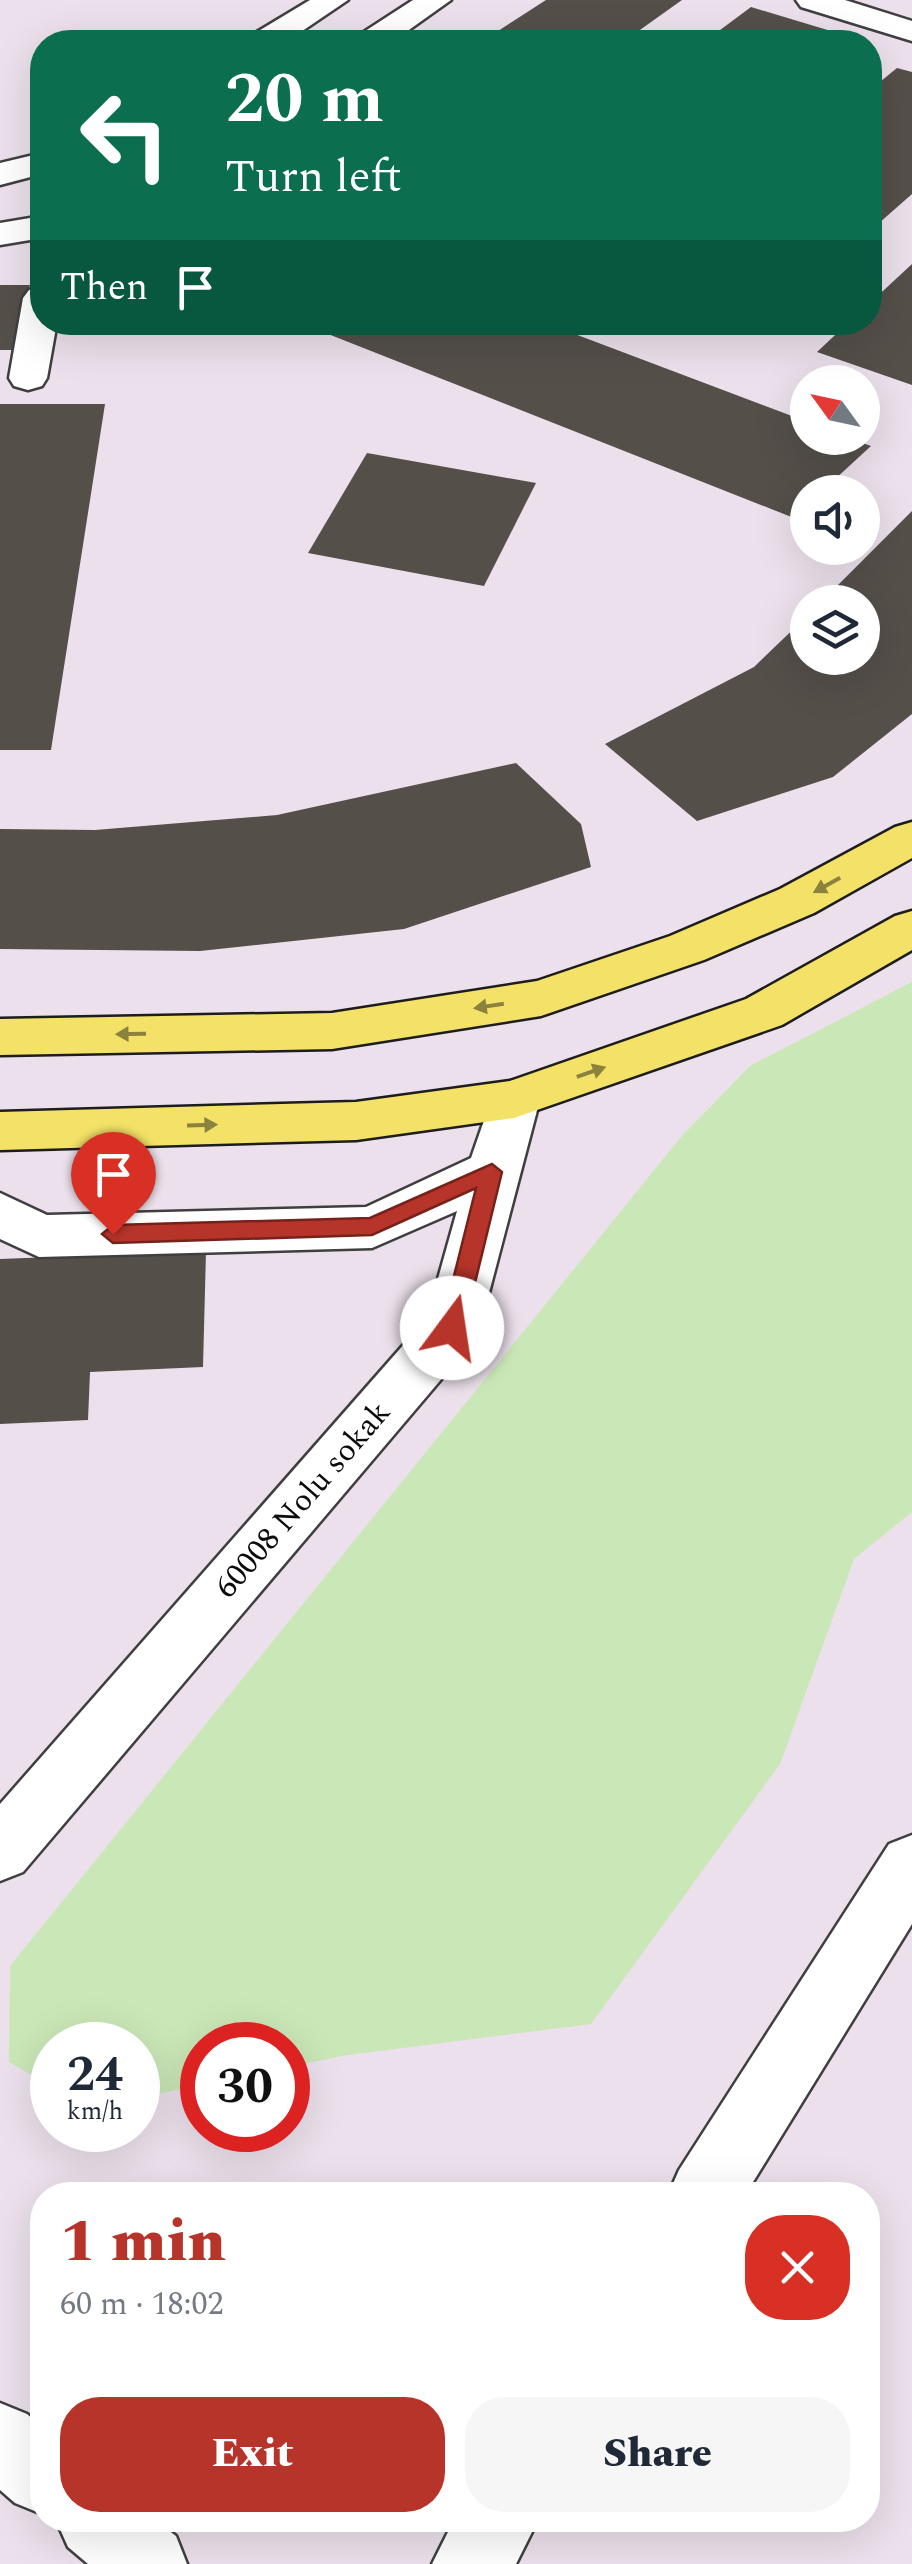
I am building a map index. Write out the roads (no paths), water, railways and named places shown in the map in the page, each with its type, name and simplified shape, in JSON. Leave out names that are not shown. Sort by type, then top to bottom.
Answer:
[{"type":"main road","points":[[0,1036],[332,1031],[541,998],[687,948],[797,901],[912,838]]},
{"type":"main road","points":[[0,1131],[356,1121],[514,1100],[764,1012],[912,928]]},
{"type":"street","points":[[283,30],[332,0]]},
{"type":"street","points":[[390,30],[436,0]]},
{"type":"street","points":[[812,0],[912,31]]},
{"type":"street","points":[[0,174],[30,167]]},
{"type":"street","points":[[0,234],[30,228]]},
{"type":"street","points":[[28,378],[36,335]]},
{"type":"street","name":"60008 Nolu sokak","points":[[0,1850],[452,1328],[514,1100]]},
{"type":"street","points":[[0,1213],[39,1236],[372,1227],[492,1172]]},
{"type":"street","points":[[712,2182],[912,1865]]},
{"type":"street","points":[[0,2441],[30,2466]]},
{"type":"street","points":[[109,2532],[148,2564]]},
{"type":"street","points":[[471,2564],[491,2532]]}]
